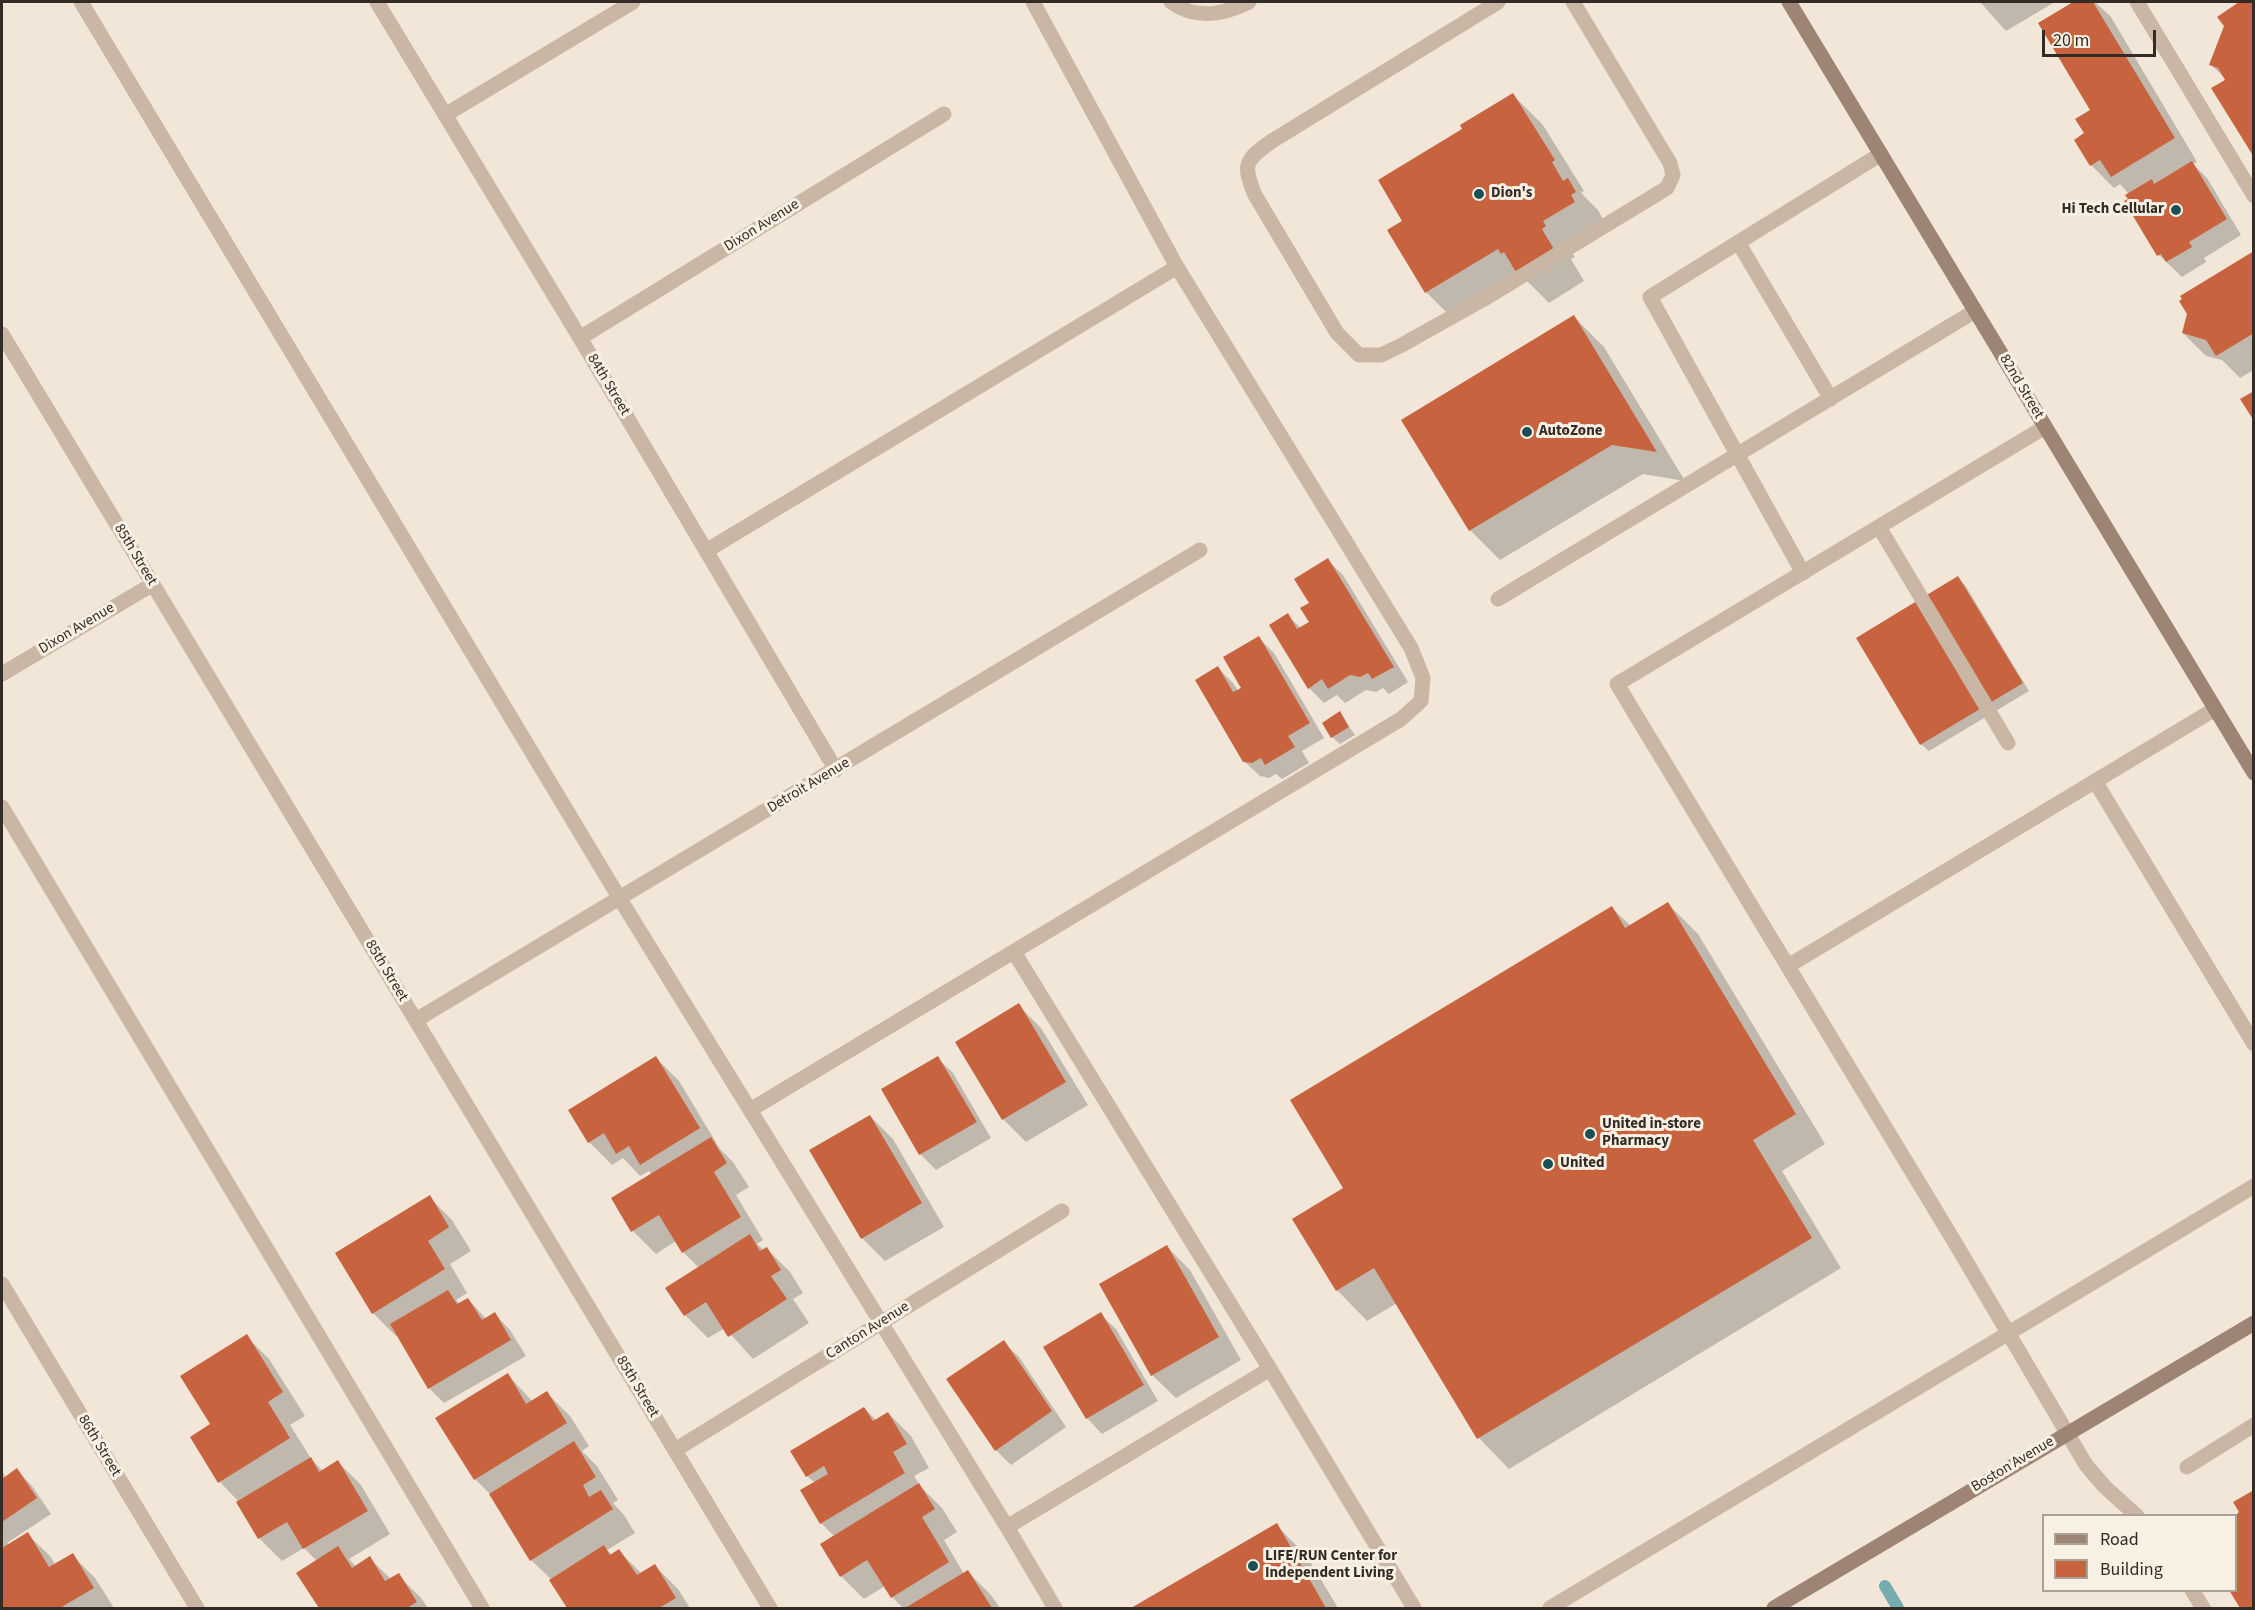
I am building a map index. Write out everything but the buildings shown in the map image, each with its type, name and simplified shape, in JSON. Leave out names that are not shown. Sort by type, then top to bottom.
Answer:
[{"type":"main road","name":"82nd Street","points":[[1789,2],[2253,773]]},
{"type":"main road","name":"Boston Avenue","points":[[1774,1608],[2253,1323]]},
{"type":"street","points":[[81,2],[620,899],[1056,1608]]},
{"type":"street","name":"84th Street","points":[[376,2],[580,338],[836,770]]},
{"type":"street","points":[[445,115],[633,2]]},
{"type":"street","points":[[750,1110],[1401,719],[1421,701],[1423,678],[1411,648],[1178,267],[1033,2]]},
{"type":"street","points":[[1171,2],[1194,14],[1227,11],[1250,2]]},
{"type":"street","points":[[1498,2],[1272,141],[1249,161],[1247,176],[1255,195],[1337,333],[1359,355],[1381,355],[1484,299],[1667,188],[1673,175],[1670,163],[1573,2]]},
{"type":"street","points":[[2137,2],[2253,196]]},
{"type":"street","name":"Dixon Avenue","points":[[580,338],[944,114]]},
{"type":"street","points":[[1803,573],[1650,297],[1881,154]]},
{"type":"street","points":[[1738,242],[1831,399]]},
{"type":"street","points":[[706,551],[1178,267]]},
{"type":"street","points":[[1498,599],[1975,311]]},
{"type":"street","name":"85th Street","points":[[2,334],[770,1608]]},
{"type":"street","points":[[2045,427],[1617,684],[2086,1465],[2105,1487],[2136,1514]]},
{"type":"street","points":[[1879,527],[2008,743]]},
{"type":"street","name":"Detroit Avenue","points":[[416,1020],[836,770],[1200,549]]},
{"type":"street","name":"Dixon Avenue","points":[[2,675],[153,584]]},
{"type":"street","points":[[1788,966],[2215,709]]},
{"type":"street","points":[[2095,781],[2253,1044]]},
{"type":"street","points":[[2,807],[482,1608]]},
{"type":"street","points":[[1014,952],[1270,1369],[1413,1608]]},
{"type":"street","points":[[1550,1608],[2253,1186]]},
{"type":"street","name":"Canton Avenue","points":[[675,1450],[1062,1211]]},
{"type":"street","name":"86th Street","points":[[2,1284],[198,1608]]},
{"type":"street","points":[[1007,1527],[1270,1369]]},
{"type":"street","points":[[2187,1467],[2253,1425]]},
{"type":"street","points":[[2193,1592],[2203,1608]]},
{"type":"waterway","points":[[1885,1586],[1898,1608]]},
{"type":"place","name":"Dion's","points":[[1479,194]]},
{"type":"place","name":"Hi Tech Cellular","points":[[2176,210]]},
{"type":"place","name":"AutoZone","points":[[1527,432]]},
{"type":"place","name":"United in-store Pharmacy","points":[[1590,1134]]},
{"type":"place","name":"United","points":[[1548,1164]]},
{"type":"place","name":"LIFE/RUN Center for Independent Living","points":[[1253,1566]]}]
